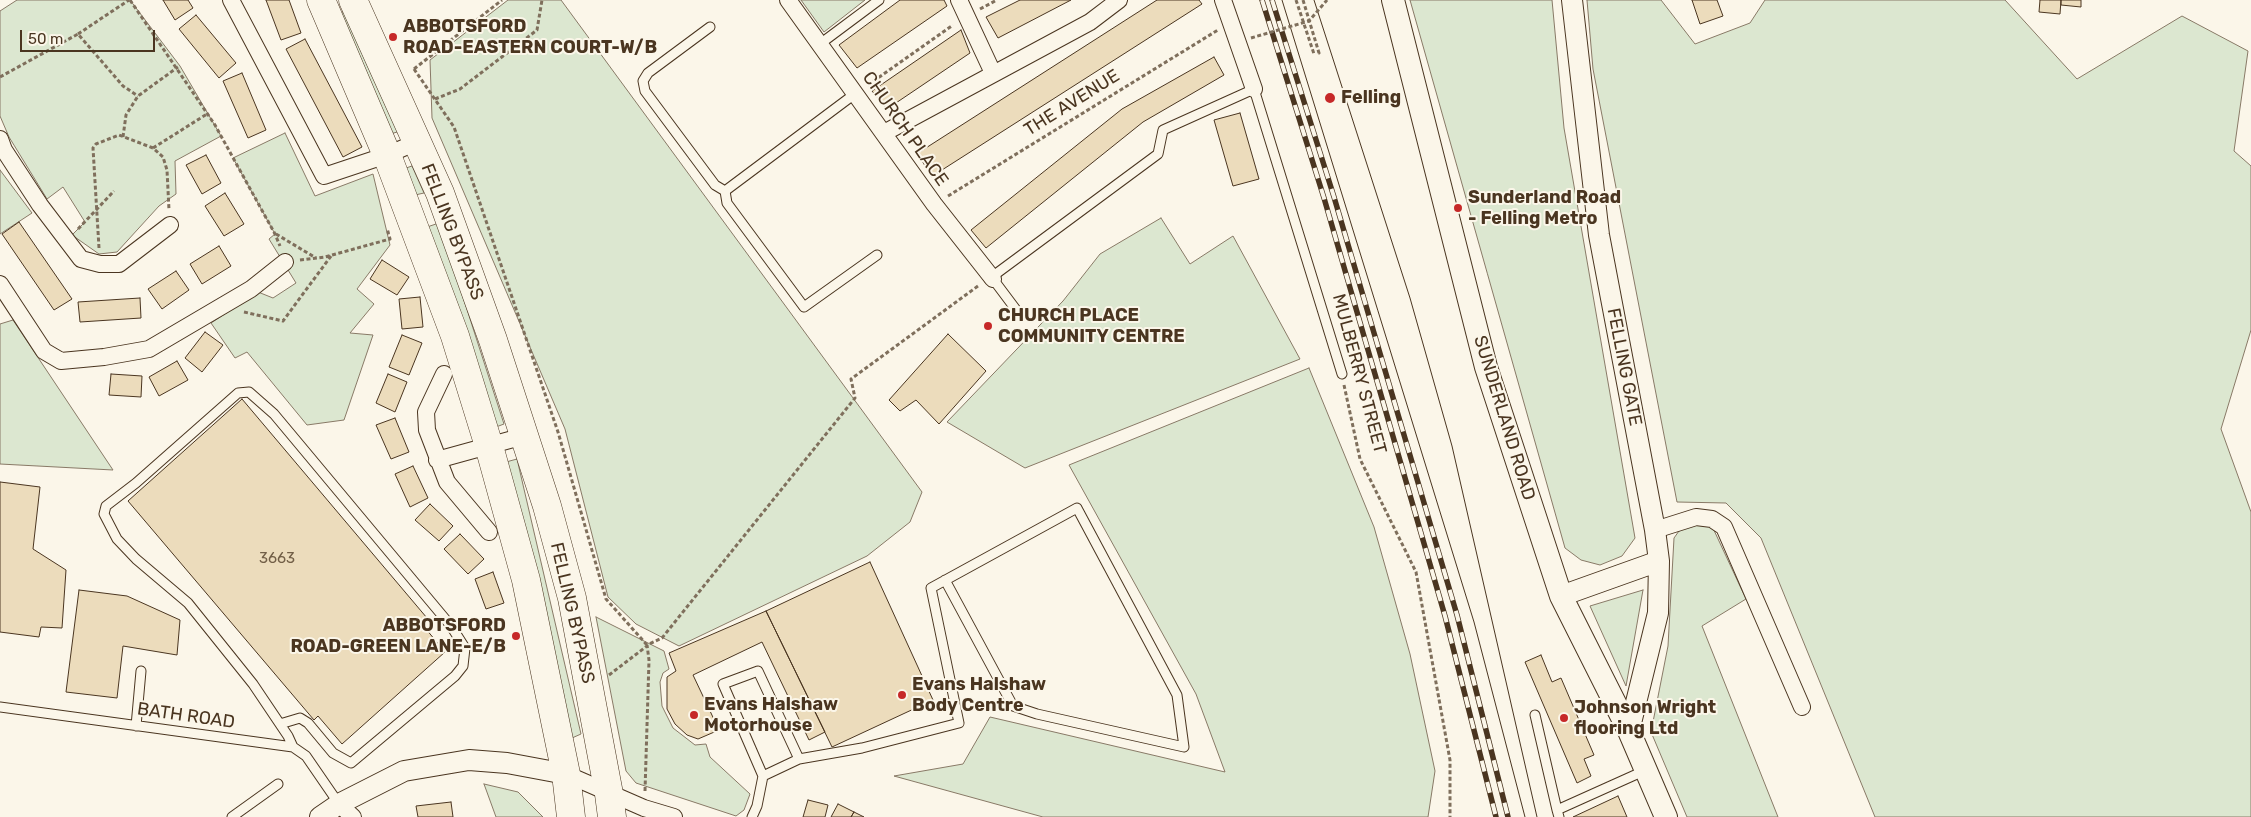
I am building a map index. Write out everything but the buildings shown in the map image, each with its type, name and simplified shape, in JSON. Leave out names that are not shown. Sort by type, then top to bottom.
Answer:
[{"type":"highway","name":"FELLING BYPASS","points":[[322,0],[387,155],[455,336],[489,446],[526,580],[566,774],[571,817]]},
{"type":"highway","name":"FELLING BYPASS","points":[[353,0],[443,202],[493,340],[547,506],[572,598],[611,805]]},
{"type":"main road","name":"SUNDERLAND ROAD","points":[[1393,0],[1486,367],[1560,596],[1629,731],[1666,817]]},
{"type":"street","points":[[231,0],[324,176],[387,155]]},
{"type":"street","name":"CHURCH PLACE","points":[[788,0],[989,279]]},
{"type":"street","points":[[959,0],[993,73]]},
{"type":"street","points":[[884,133],[1090,22],[1119,0]]},
{"type":"street","name":"MULBERRY STREET","points":[[1222,0],[1254,89]]},
{"type":"street","name":"FELLING GATE","points":[[1572,0],[1599,235],[1655,530],[1659,562],[1658,613],[1629,731]]},
{"type":"street","points":[[0,139],[4,150],[40,205],[81,259],[100,264],[120,264],[170,225]]},
{"type":"street","name":"FELLING BYPASS","points":[[387,155],[417,142]]},
{"type":"street","points":[[0,284],[44,351],[61,361],[104,357],[149,348],[251,289],[285,262]]},
{"type":"street","points":[[444,374],[430,403],[425,421],[442,474],[454,492],[489,532]]},
{"type":"street","points":[[437,460],[524,436]]},
{"type":"street","points":[[1655,530],[1696,517],[1712,519],[1724,527],[1802,707]]},
{"type":"street","points":[[1560,596],[1659,562]]},
{"type":"street","points":[[320,817],[346,811],[404,770],[469,760],[507,763],[566,774],[611,805],[644,808],[674,817]]},
{"type":"lane","points":[[820,44],[879,0]]},
{"type":"lane","points":[[710,27],[648,73],[643,81],[645,91],[716,185],[725,191],[727,203],[804,308],[877,255]]},
{"type":"lane","points":[[1017,311],[989,279],[1158,154],[1163,130],[1254,89]]},
{"type":"lane","name":"MULBERRY STREET","points":[[1254,89],[1342,374]]},
{"type":"lane","points":[[725,191],[856,93]]},
{"type":"lane","points":[[280,724],[300,718],[308,723],[333,753],[351,763],[455,676],[463,666],[465,648],[451,626],[274,414],[249,392],[238,393],[136,483],[106,506],[104,514],[117,539],[136,560],[188,603],[253,684],[293,747],[306,756],[346,811]]},
{"type":"lane","points":[[763,776],[799,759],[862,748],[959,723],[931,588],[945,580],[1077,508],[1177,695],[1184,747],[1037,714],[1013,706],[945,580]]},
{"type":"lane","points":[[752,817],[757,806],[763,776],[723,684],[758,670],[799,759]]},
{"type":"lane","points":[[136,726],[141,671]]},
{"type":"lane","name":"BATH ROAD","points":[[0,707],[293,747]]},
{"type":"lane","points":[[1535,716],[1558,813],[1646,770]]},
{"type":"lane","points":[[232,817],[278,784]]},
{"type":"path","points":[[0,77],[78,34],[129,0],[178,68],[207,114],[275,234],[285,262],[332,255],[390,239],[388,232],[412,222]]},
{"type":"path","points":[[502,0],[414,68],[454,127],[558,432],[606,599],[647,645],[649,660],[644,790]]},
{"type":"path","points":[[435,99],[460,90],[537,30],[542,0]]},
{"type":"path","points":[[856,93],[966,16],[997,0]]},
{"type":"path","points":[[1296,0],[1316,54],[1319,53],[1302,0]]},
{"type":"path","points":[[1251,38],[1309,22],[1327,0]]},
{"type":"path","name":"THE AVENUE","points":[[934,204],[1225,26]]},
{"type":"path","points":[[78,34],[123,86],[138,96]]},
{"type":"path","points":[[123,137],[126,115],[138,96],[178,68]]},
{"type":"path","points":[[153,148],[207,114]]},
{"type":"path","points":[[100,264],[93,148],[96,144],[119,135],[153,148],[163,156],[167,170],[170,225]]},
{"type":"path","points":[[67,240],[97,212],[114,191]]},
{"type":"path","points":[[275,234],[316,258]]},
{"type":"path","points":[[222,306],[283,321],[332,255]]},
{"type":"path","points":[[606,677],[647,645],[662,638],[855,398],[851,379],[989,279]]},
{"type":"path","name":"MULBERRY STREET","points":[[1342,374],[1360,459],[1416,572],[1450,760],[1450,817]]},
{"type":"green space","points":[[17,0],[130,0],[180,66],[221,136],[175,161],[176,194],[159,206],[117,252],[99,254],[72,235],[85,222],[63,187],[47,199],[9,137],[0,116],[0,11]]},
{"type":"green space","points":[[508,0],[561,0],[922,492],[910,522],[867,556],[679,646],[636,624],[608,597],[565,429],[432,118],[430,60]]},
{"type":"green space","points":[[801,0],[865,0],[824,32]]},
{"type":"green space","points":[[1410,0],[1552,0],[1564,128],[1635,538],[1622,556],[1600,565],[1581,560],[1565,548]]},
{"type":"green space","points":[[1587,0],[1661,0],[1695,44],[1750,23],[1765,0],[2005,0],[2077,79],[2182,16],[2248,51],[2234,151],[2251,166],[2251,330],[2221,429],[2251,512],[2251,817],[1875,817],[1761,538],[1726,503],[1677,502],[1593,69]]},
{"type":"green space","points":[[347,9],[401,131],[390,134],[341,13]]},
{"type":"green space","points":[[285,133],[315,196],[373,174],[390,245],[357,289],[374,304],[350,333],[373,335],[344,420],[307,425],[247,352],[235,358],[211,323],[258,292],[273,298],[296,283],[269,239],[275,234],[233,158]]},
{"type":"green space","points":[[412,166],[424,193],[415,195],[403,169]]},
{"type":"green space","points":[[0,170],[32,213],[0,234]]},
{"type":"green space","points":[[1161,218],[1190,264],[1233,236],[1300,359],[1025,468],[947,422],[1063,301],[1100,254]]},
{"type":"green space","points":[[439,223],[504,424],[496,427],[427,227]]},
{"type":"green space","points":[[13,320],[113,470],[0,464],[0,324]]},
{"type":"green space","points":[[1309,368],[1374,527],[1410,654],[1435,771],[1428,817],[1043,817],[894,776],[963,764],[990,717],[1225,772],[1196,694],[1069,465]]},
{"type":"green space","points":[[517,459],[581,734],[572,738],[506,462]]},
{"type":"green space","points":[[1693,523],[1712,526],[1746,599],[1702,626],[1778,817],[1687,817],[1651,732],[1668,646],[1674,538],[1679,531]]},
{"type":"green space","points":[[1643,590],[1626,686],[1590,606]]},
{"type":"green space","points":[[596,617],[664,651],[669,669],[663,673],[660,682],[662,706],[673,728],[695,745],[706,744],[710,757],[750,794],[744,810],[736,816],[636,783],[626,771]]},
{"type":"green space","points":[[484,784],[518,792],[543,817],[496,817]]},
{"type":"tram line","points":[[1282,0],[1474,622],[1525,817]]},
{"type":"tram line","points":[[1314,0],[1410,298],[1452,446],[1537,817]]},
{"type":"railway","points":[[1262,0],[1324,198],[1445,616],[1496,817]]},
{"type":"railway","points":[[1272,0],[1334,197],[1457,615],[1508,817]]},
{"type":"place","name":"ABBOTSFORD ROAD-EASTERN COURT-W/B","points":[[393,37]]},
{"type":"place","name":"Felling","points":[[1330,98]]},
{"type":"place","name":"Sunderland Road - Felling Metro","points":[[1458,208]]},
{"type":"place","name":"CHURCH PLACE COMMUNITY CENTRE","points":[[988,326]]},
{"type":"place","name":"ABBOTSFORD ROAD-GREEN LANE-E/B","points":[[516,636]]},
{"type":"place","name":"Evans Halshaw Body Centre","points":[[902,695]]},
{"type":"place","name":"Evans Halshaw Motorhouse","points":[[694,715]]},
{"type":"place","name":"Johnson Wright flooring Ltd","points":[[1564,718]]}]
